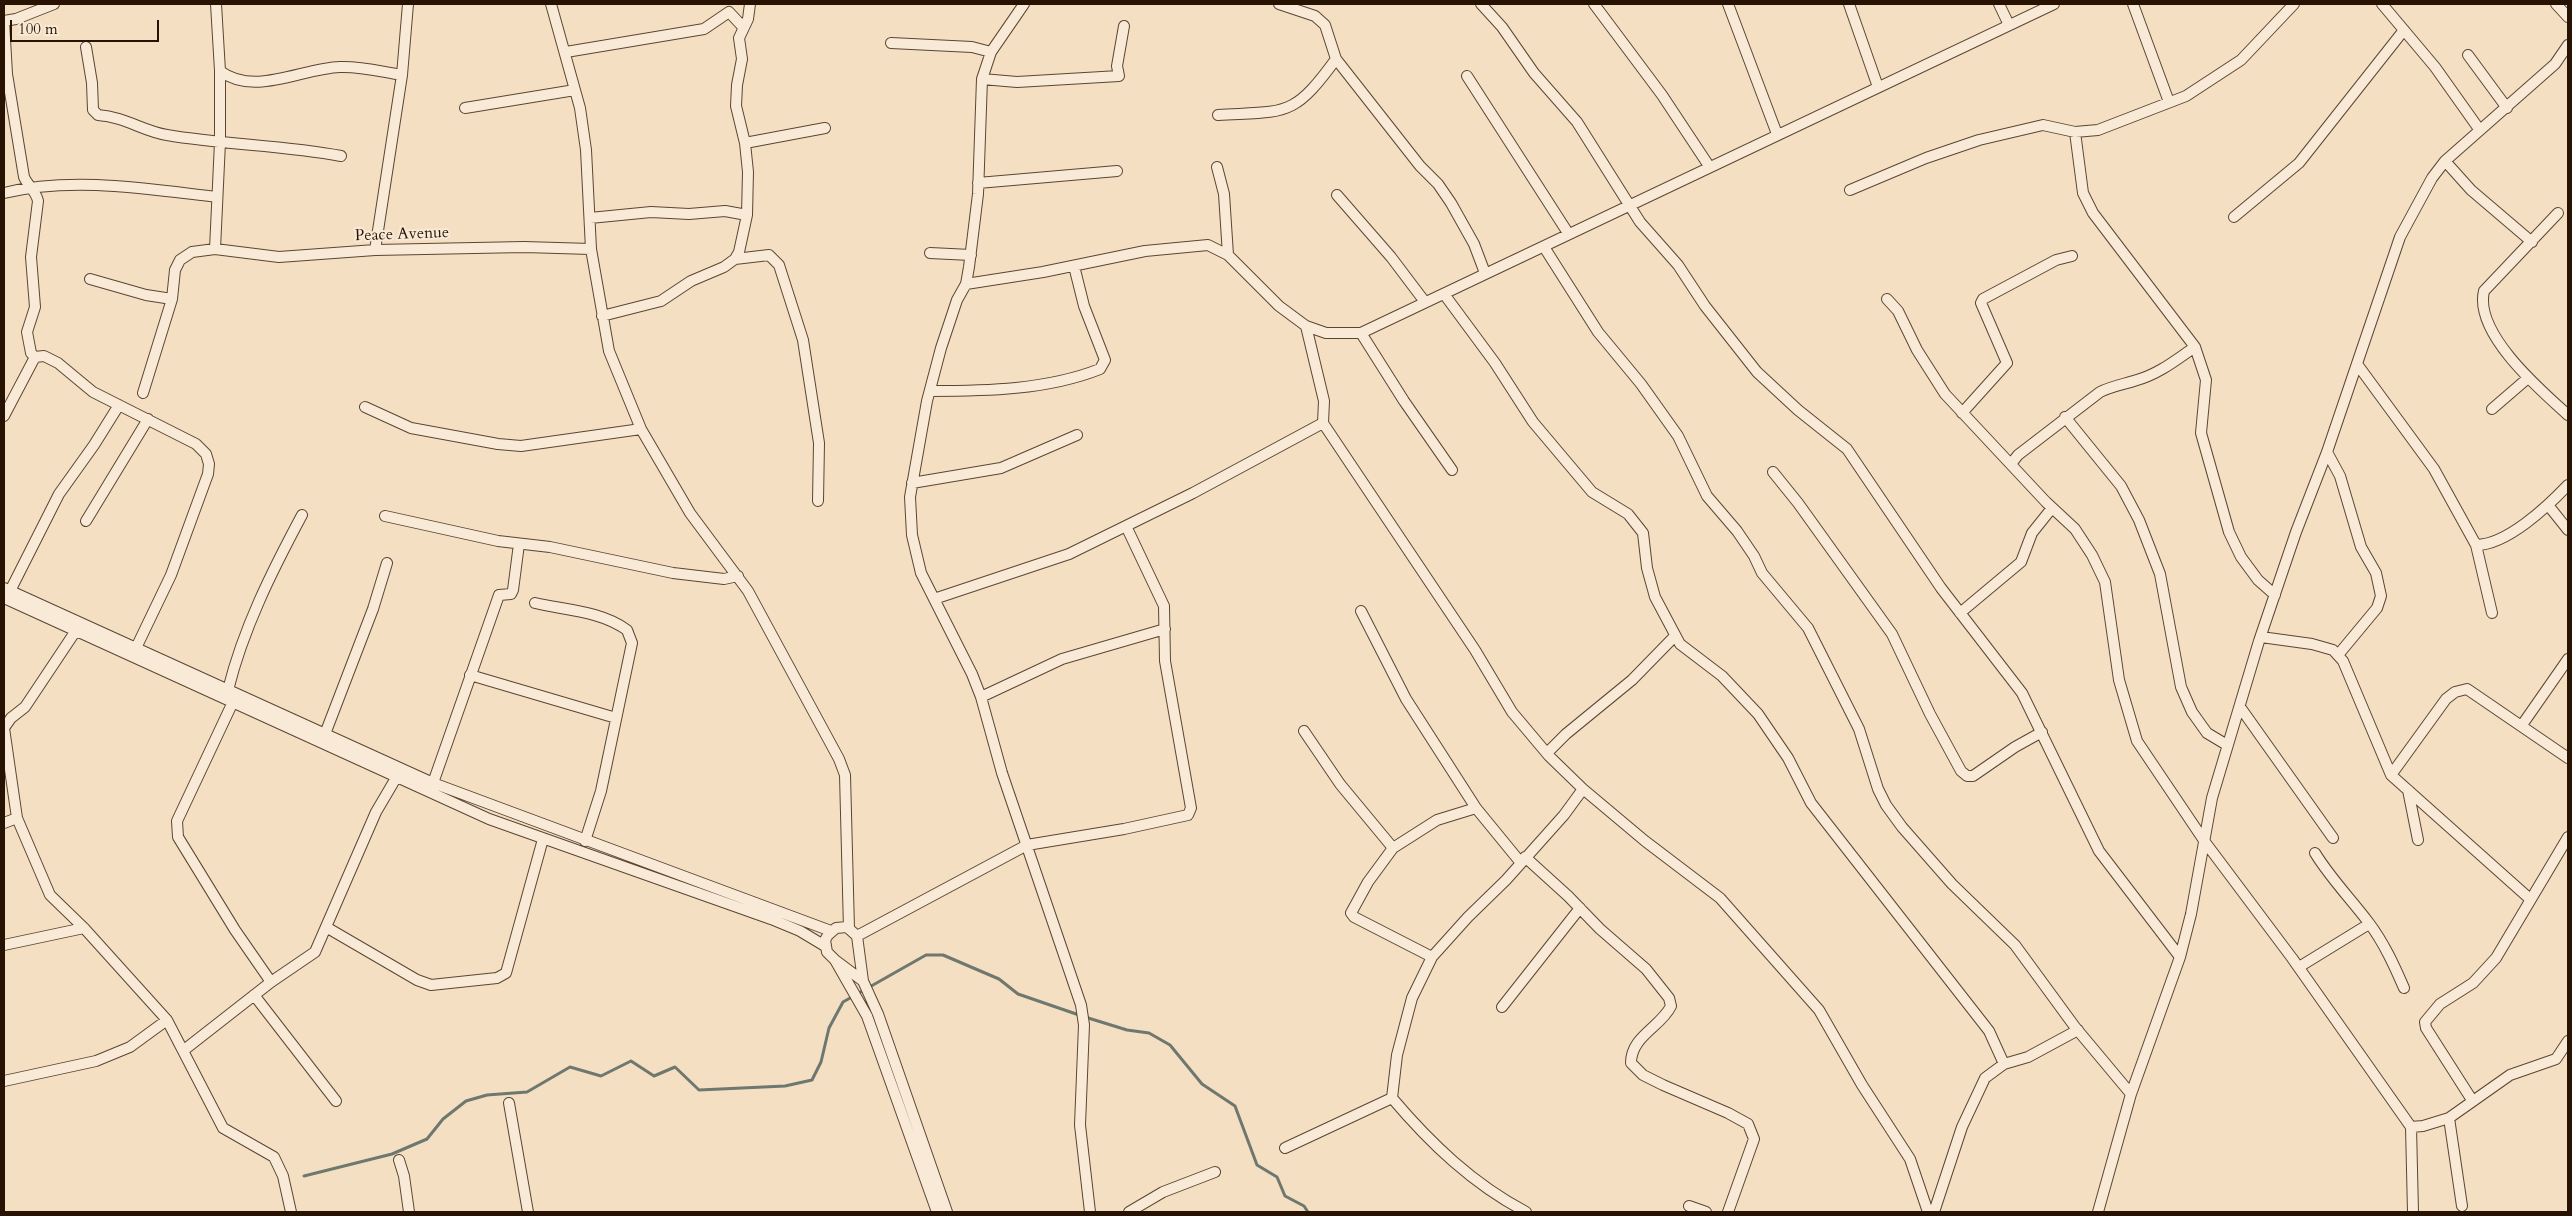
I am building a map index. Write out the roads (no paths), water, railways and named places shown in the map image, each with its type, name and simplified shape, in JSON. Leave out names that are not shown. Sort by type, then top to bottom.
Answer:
[{"type":"street","points":[[35,357],[31,353],[27,332],[35,307],[31,256],[38,201],[36,193],[29,187],[24,177],[11,100],[4,21],[16,19],[54,4]]},
{"type":"street","points":[[215,250],[220,142],[220,71],[216,4]]},
{"type":"street","points":[[375,250],[402,75],[408,4]]},
{"type":"street","points":[[551,4],[566,52],[586,150],[592,249],[609,351],[641,429],[690,513],[738,576],[834,751],[845,775],[853,932],[865,985],[878,1014],[947,1212]]},
{"type":"street","points":[[735,259],[747,215],[748,172],[745,143],[736,106],[737,85],[742,59],[739,38],[748,19],[750,4]]},
{"type":"street","points":[[1024,4],[991,52],[982,79],[978,183],[971,255],[966,284],[957,300],[930,391],[910,497],[912,535],[921,573],[972,674],[981,697],[1002,773],[1082,1005],[1084,1025],[1080,1125],[1090,1212]]},
{"type":"street","points":[[1279,4],[1316,16],[1325,25],[1336,59],[1420,166],[1438,184],[1474,244],[1485,273]]},
{"type":"street","points":[[1481,4],[1502,27],[1534,73],[1577,122],[1640,222],[1678,265],[1705,306],[1757,372],[1798,410],[1847,449],[1940,588],[2022,693],[2099,851],[2180,958]]},
{"type":"street","points":[[1594,4],[1662,95],[1708,166]]},
{"type":"street","points":[[1728,4],[1777,134]]},
{"type":"street","points":[[1849,4],[1878,88]]},
{"type":"street","points":[[1998,4],[2009,25]]},
{"type":"street","points":[[966,284],[1074,266],[1144,251],[1208,245],[1228,256],[1279,306],[1306,326],[1326,333],[1361,333],[1485,273],[1544,247],[1568,233],[1630,206],[1708,166],[2054,4]]},
{"type":"street","points":[[2133,4],[2169,102]]},
{"type":"street","points":[[1850,190],[1926,158],[1979,140],[2043,125],[2074,132],[2098,130],[2186,96],[2241,60],[2294,4]]},
{"type":"street","points":[[2382,4],[2435,67],[2479,129]]},
{"type":"street","points":[[2556,4],[2568,17]]},
{"type":"street","points":[[566,52],[704,28],[729,12],[743,27]]},
{"type":"street","points":[[982,79],[1017,82],[1119,76],[1116,66],[1124,26]]},
{"type":"street","points":[[2234,217],[2299,163],[2404,30]]},
{"type":"street","points":[[891,43],[972,47],[991,52]]},
{"type":"street","points":[[2098,1212],[2131,1094],[2180,958],[2191,914],[2212,798],[2227,745],[2275,595],[2328,452],[2400,237],[2432,178],[2445,161],[2479,129],[2507,108],[2555,64],[2568,45]]},
{"type":"street","points":[[86,47],[94,114],[116,116],[164,135],[298,149],[341,156]]},
{"type":"street","points":[[2468,55],[2507,108]]},
{"type":"street","points":[[1218,115],[1286,110],[1314,89],[1336,59]]},
{"type":"street","points":[[220,71],[230,78],[245,81],[266,81],[324,68],[342,67],[402,75]]},
{"type":"street","points":[[1467,76],[1568,233]]},
{"type":"street","points":[[465,108],[575,90]]},
{"type":"street","points":[[745,143],[825,128]]},
{"type":"street","points":[[2074,132],[2083,193],[2093,213],[2195,346],[2206,380],[2201,433],[2229,532],[2241,557],[2258,580],[2275,595]]},
{"type":"street","points":[[2445,161],[2471,190],[2532,242]]},
{"type":"street","points":[[1217,166],[1224,194],[1228,256]]},
{"type":"street","points":[[978,183],[1117,171]]},
{"type":"street","points":[[4,194],[29,187],[123,186],[217,197]]},
{"type":"street","points":[[1337,195],[1391,257],[1425,302]]},
{"type":"street","points":[[590,218],[651,212],[689,214],[725,211],[747,215]]},
{"type":"street","points":[[2558,213],[2484,291],[2481,302],[2485,319],[2498,340],[2528,378],[2568,414]]},
{"type":"street","name":"Peace Avenue","points":[[143,393],[172,299],[175,270],[180,260],[192,252],[215,250],[279,256],[375,250],[524,247],[592,249]]},
{"type":"street","points":[[1544,247],[1598,332],[1641,384],[1678,436],[1707,496],[1737,531],[1762,573],[1808,628],[1859,729],[1878,789],[1886,805],[1902,827],[1952,884],[2015,945],[2078,1030],[2131,1094]]},
{"type":"street","points":[[930,253],[971,255]]},
{"type":"street","points":[[602,316],[661,301],[691,281],[724,267],[735,259],[769,255],[779,265],[803,340],[819,443],[818,501]]},
{"type":"street","points":[[1962,413],[2007,363],[1981,303],[1983,299],[2056,260],[2072,256]]},
{"type":"street","points":[[930,391],[980,391],[1017,387],[1100,370],[1105,360],[1104,354],[1084,306],[1074,266]]},
{"type":"street","points":[[90,279],[146,295],[172,299]]},
{"type":"street","points":[[1444,294],[1495,363],[1533,422],[1592,492],[1628,514],[1643,533],[1647,568],[1655,597],[1680,644],[1722,676],[1758,714],[1788,758],[1811,803],[1989,1031],[2004,1064]]},
{"type":"street","points":[[1887,299],[1898,311],[1933,378],[1962,413],[2052,508],[2075,529],[2092,555],[2105,582],[2120,680],[2137,741],[2205,842],[2299,967],[2411,1127],[2413,1212]]},
{"type":"street","points":[[1306,326],[1324,401],[1323,423],[1474,650],[1512,712],[1546,754],[1583,789],[1720,898],[1798,984],[1819,1010],[1862,1085],[1910,1159],[1928,1212]]},
{"type":"street","points":[[1361,333],[1404,401],[1452,470]]},
{"type":"street","points":[[2011,464],[2018,455],[2100,392],[2115,385],[2138,380],[2164,368],[2195,346]]},
{"type":"street","points":[[35,357],[44,356],[58,364],[93,392],[196,444],[206,454],[209,464],[199,503],[171,575],[136,648]]},
{"type":"street","points":[[4,416],[35,357]]},
{"type":"street","points":[[2357,364],[2434,469],[2476,546],[2492,613]]},
{"type":"street","points":[[2492,409],[2528,378]]},
{"type":"street","points":[[6,592],[60,494],[119,405]]},
{"type":"street","points":[[365,407],[377,415],[411,428],[498,444],[521,446],[641,429]]},
{"type":"street","points":[[2065,418],[2121,486],[2139,520],[2160,574],[2181,686],[2192,712],[2206,733],[2227,745]]},
{"type":"street","points":[[86,521],[148,419]]},
{"type":"street","points":[[934,599],[1069,554],[1194,493],[1323,423]]},
{"type":"street","points":[[912,483],[1001,468],[1077,436]]},
{"type":"street","points":[[2328,452],[2340,476],[2361,547],[2376,573],[2381,596],[2377,608],[2338,655]]},
{"type":"street","points":[[1773,472],[1798,503],[1892,634],[1930,714],[1961,771],[1967,776],[1972,776],[2015,747],[2042,732]]},
{"type":"street","points":[[2476,546],[2507,535],[2548,505],[2568,485]]},
{"type":"street","points":[[2548,505],[2568,530]]},
{"type":"street","points":[[1960,613],[2021,562],[2032,533],[2052,508]]},
{"type":"street","points":[[228,690],[236,659],[280,556],[302,515]]},
{"type":"street","points":[[385,516],[498,541],[550,547],[673,573],[724,579],[738,576]]},
{"type":"street","points":[[853,932],[1027,845],[1124,829],[1188,815],[1191,808],[1166,669],[1164,606],[1126,526]]},
{"type":"street","points":[[433,783],[500,595],[510,594],[513,590],[519,544]]},
{"type":"street","points":[[325,734],[373,609],[387,563]]},
{"type":"street","points":[[6,592],[75,632],[489,819],[800,931],[825,946],[830,956],[865,985]]},
{"type":"street","points":[[6,592],[136,648],[433,783],[585,841],[832,931]]},
{"type":"street","points":[[535,603],[586,613],[627,630],[632,651],[601,792],[585,841]]},
{"type":"street","points":[[1361,611],[1406,699],[1476,808],[1523,860],[1580,908],[1600,929],[1646,969],[1670,998],[1671,1006],[1667,1015],[1645,1034],[1631,1054],[1631,1063],[1643,1075],[1663,1086],[1728,1113],[1748,1124],[1754,1139],[1728,1212]]},
{"type":"street","points":[[981,697],[1062,659],[1165,629]]},
{"type":"street","points":[[75,632],[25,707],[5,723],[5,744],[18,818],[50,895],[84,928],[167,1020],[223,1128],[274,1157],[283,1176],[292,1212]]},
{"type":"street","points":[[1546,754],[1566,734],[1632,680],[1675,636]]},
{"type":"street","points":[[2261,637],[2312,644],[2333,650],[2343,661],[2391,774],[2530,898]]},
{"type":"street","points":[[2522,725],[2568,659]]},
{"type":"street","points":[[470,675],[616,718]]},
{"type":"street","points":[[2391,774],[2434,713],[2455,692],[2467,689],[2568,758]]},
{"type":"street","points":[[232,704],[177,821],[178,837],[225,914],[271,982]]},
{"type":"street","points":[[2240,707],[2333,838]]},
{"type":"street","points":[[1304,731],[1340,784],[1392,848]]},
{"type":"street","points":[[184,1050],[271,982],[315,952],[376,812],[396,778]]},
{"type":"street","points":[[1526,1212],[1475,1180],[1447,1159],[1392,1098],[1397,1055],[1412,998],[1432,957],[1468,917],[1506,880],[1564,815],[1583,789]]},
{"type":"street","points":[[2408,790],[2418,840]]},
{"type":"street","points":[[1432,957],[1354,918],[1351,913],[1368,882],[1392,848],[1437,820],[1476,808]]},
{"type":"street","points":[[4,823],[18,818]]},
{"type":"street","points":[[2472,1100],[2426,1028],[2425,1022],[2440,1004],[2473,983],[2496,958],[2530,898],[2568,838]]},
{"type":"street","points":[[326,926],[416,980],[431,985],[483,981],[497,978],[506,973],[543,839]]},
{"type":"street","points":[[2315,853],[2331,878],[2369,924],[2391,958],[2404,988]]},
{"type":"street","points":[[1502,1007],[1580,908]]},
{"type":"street","points":[[2299,967],[2369,924]]},
{"type":"street","points":[[825,946],[828,935],[832,931],[842,927],[853,932]]},
{"type":"street","points":[[4,945],[84,928]]},
{"type":"street","points":[[836,960],[867,1016],[937,1212]]},
{"type":"street","points":[[254,995],[336,1101]]},
{"type":"street","points":[[4,1081],[96,1061],[130,1047],[167,1020]]},
{"type":"street","points":[[1934,1212],[1947,1169],[1972,1104],[1985,1078],[2004,1064],[2028,1057],[2078,1030]]},
{"type":"street","points":[[2411,1127],[2423,1126],[2449,1118],[2510,1075],[2556,1059],[2568,1041]]},
{"type":"street","points":[[1285,1148],[1392,1098]]},
{"type":"street","points":[[509,1103],[528,1212]]},
{"type":"street","points":[[2449,1118],[2462,1206]]},
{"type":"street","points":[[399,1160],[404,1176],[409,1212]]},
{"type":"street","points":[[1129,1212],[1162,1192],[1215,1172]]},
{"type":"street","points":[[1690,1206],[1706,1212]]},
{"type":"waterway","points":[[304,1176],[392,1154],[427,1139],[443,1119],[466,1101],[487,1095],[527,1092],[570,1067],[601,1076],[631,1061],[654,1076],[675,1067],[699,1090],[785,1086],[812,1080],[821,1062],[829,1028],[843,1002],[926,955],[943,955],[999,979],[1018,994],[1079,1015]]},
{"type":"waterway","points":[[1085,1017],[1127,1030],[1149,1033],[1170,1045],[1202,1084],[1235,1106],[1257,1165],[1277,1177],[1285,1196],[1304,1206],[1308,1212]]}]
